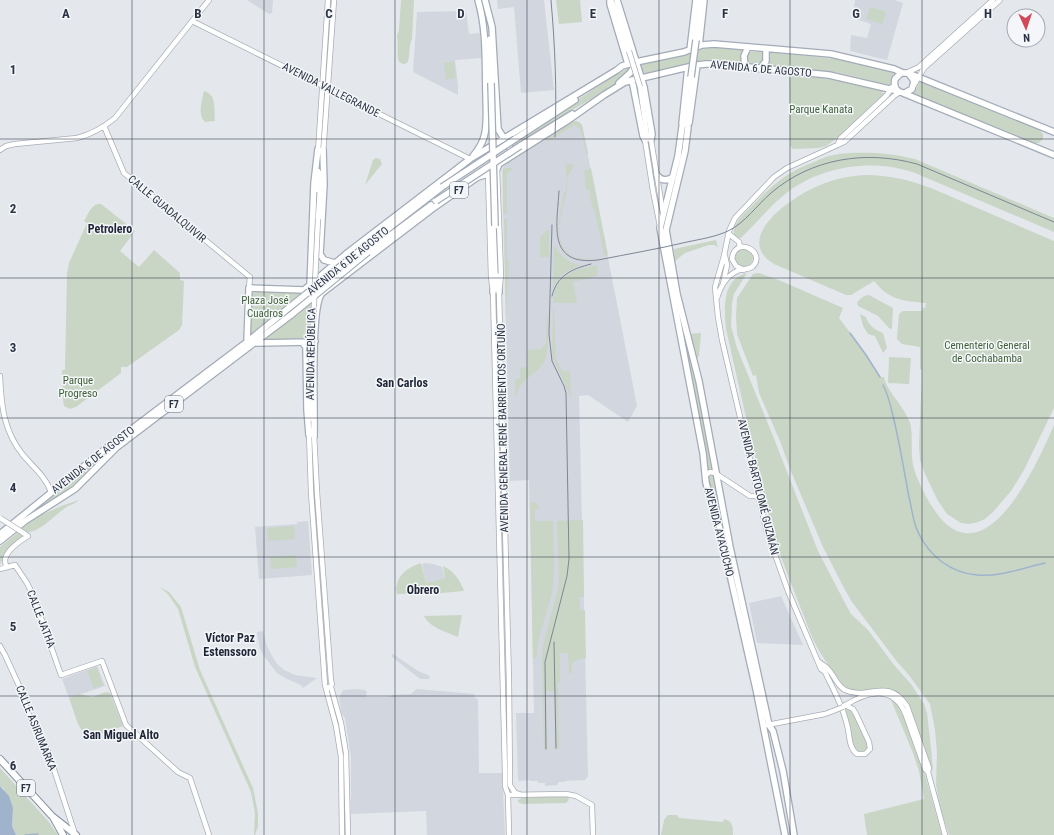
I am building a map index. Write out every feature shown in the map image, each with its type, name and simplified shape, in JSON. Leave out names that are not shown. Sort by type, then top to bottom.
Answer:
[{"type":"highway","name":"F7","points":[[0,759],[52,816],[76,834]]},
{"type":"highway","name":"F7","points":[[52,816],[63,835]]},
{"type":"main road","points":[[478,0],[486,28],[490,83]]},
{"type":"main road","points":[[485,0],[492,28],[494,47],[498,129],[510,148],[512,155]]},
{"type":"main road","points":[[613,0],[644,87],[652,134],[648,138],[643,136],[632,80]]},
{"type":"main road","points":[[613,0],[610,4],[628,64]]},
{"type":"main road","points":[[690,50],[696,0]]},
{"type":"main road","points":[[663,229],[663,214],[687,115],[700,0]]},
{"type":"main road","points":[[698,46],[704,0]]},
{"type":"main road","points":[[488,11],[496,292]]},
{"type":"main road","points":[[470,159],[482,144],[486,130],[486,84],[481,12]]},
{"type":"main road","name":"AVENIDA 6 DE AGOSTO","points":[[304,290],[334,263],[470,159],[628,64],[690,50],[707,44],[831,54],[894,69],[1054,132]]},
{"type":"main road","points":[[745,67],[744,56],[748,47]]},
{"type":"main road","points":[[760,68],[766,61],[766,49]]},
{"type":"main road","points":[[617,86],[630,73],[636,62]]},
{"type":"main road","name":"AVENIDA 6 DE AGOSTO","points":[[318,303],[322,293],[432,209],[478,177],[497,169],[499,164],[512,155],[567,121],[583,108],[617,86],[641,77],[697,65],[706,64],[760,68],[829,75],[900,92],[1054,155]]},
{"type":"main road","points":[[663,229],[682,169],[685,127],[690,120],[697,65]]},
{"type":"main road","points":[[685,127],[681,120],[688,67]]},
{"type":"main road","points":[[906,73],[914,81],[913,87],[908,92],[900,92],[896,89],[894,83],[896,76],[906,73]]},
{"type":"main road","name":"AVENIDA 6 DE AGOSTO","points":[[0,534],[104,450],[247,342],[365,250],[442,187],[576,100],[590,87]]},
{"type":"main road","name":"AVENIDA 6 DE AGOSTO","points":[[0,541],[25,520],[75,489],[100,466],[117,447],[291,315],[365,250],[520,146],[565,117],[583,108]]},
{"type":"main road","points":[[488,174],[491,153],[504,139]]},
{"type":"main road","points":[[321,149],[324,184],[320,254],[324,260],[334,263]]},
{"type":"main road","points":[[321,149],[314,183],[309,285],[311,290],[315,293],[322,293]]},
{"type":"main road","points":[[656,175],[665,180],[673,177]]},
{"type":"main road","name":"AVENIDA AYACUCHO","points":[[663,229],[677,294],[699,381],[730,547],[767,725],[785,835]]},
{"type":"main road","name":"AVENIDA AYACUCHO","points":[[663,229],[672,294],[696,417],[709,495],[724,548],[767,725],[773,732],[783,771],[794,835]]},
{"type":"main road","points":[[247,342],[249,288],[304,290],[314,295],[318,303]]},
{"type":"main road","name":"AVENIDA REPÚBLICA","points":[[312,435],[315,341],[318,303]]},
{"type":"main road","points":[[255,343],[303,343],[315,341]]},
{"type":"main road","points":[[303,343],[306,347],[307,410],[312,435]]},
{"type":"street","points":[[0,150],[6,146],[14,144],[77,138],[94,132],[104,126],[115,118],[209,0]]},
{"type":"street","name":"AVENIDA REPÚBLICA","points":[[328,0],[322,86],[321,149],[310,367],[312,435],[311,492],[326,685],[336,726],[341,757],[342,835]]},
{"type":"street","name":"AVENIDA REPÚBLICA","points":[[321,149],[328,88],[334,0]]},
{"type":"street","points":[[613,0],[640,88],[663,214]]},
{"type":"street","points":[[906,73],[918,67],[993,0]]},
{"type":"street","points":[[913,87],[924,68],[1000,0]]},
{"type":"street","name":"AVENIDA VALLEGRANDE","points":[[192,21],[470,159]]},
{"type":"street","points":[[838,144],[840,139],[888,95],[894,83]]},
{"type":"street","points":[[716,300],[723,284],[727,265],[725,254],[731,226],[738,215],[774,177],[787,168],[844,142],[900,92]]},
{"type":"street","name":"CALLE GUADALQUIVIR","points":[[104,126],[124,173],[250,277],[249,288]]},
{"type":"street","points":[[648,138],[653,191],[663,229]]},
{"type":"street","name":"AVENIDA GENERAL RENÉ BARRIENTOS ORTUÑO","points":[[497,169],[501,276],[496,292],[502,687],[505,786],[508,795],[509,835]]},
{"type":"street","name":"AVENIDA GENERAL RENÉ BARRIENTOS ORTUÑO","points":[[488,174],[491,277],[496,292],[509,686],[510,785],[515,793],[519,794]]},
{"type":"street","points":[[729,234],[739,242],[740,247]]},
{"type":"street","points":[[723,284],[736,272],[750,268],[754,264],[755,255],[753,250],[748,247],[740,247],[725,254]]},
{"type":"street","points":[[733,262],[735,250]]},
{"type":"street","points":[[725,254],[736,266],[744,270]]},
{"type":"street","name":"AVENIDA BARTOLOMÉ GUZMÁN","points":[[725,254],[715,287],[722,340],[767,532],[788,591],[818,662],[821,669],[825,672],[844,713],[851,747],[857,754],[866,754],[870,748],[869,742],[854,710],[844,706]]},
{"type":"street","points":[[0,376],[3,416],[13,440],[22,453],[48,482],[51,492]]},
{"type":"street","name":"AVENIDA REPÚBLICA","points":[[312,435],[331,684],[341,723],[346,753],[348,835]]},
{"type":"street","points":[[706,476],[710,472],[717,474],[750,496],[759,496]]},
{"type":"street","points":[[0,518],[26,535],[7,554],[5,560],[6,567],[0,569]]},
{"type":"street","name":"CALLE JATHA","points":[[6,567],[15,565],[27,583],[61,675],[102,661],[126,726],[178,772],[190,778],[209,835]]},
{"type":"street","name":"CALLE ASIRUMARKA","points":[[0,646],[21,690],[28,713],[48,751],[76,834]]},
{"type":"street","points":[[818,662],[828,668],[838,685],[846,690],[857,693],[875,690],[891,692],[904,701],[929,768],[928,772],[945,835]]},
{"type":"street","points":[[326,685],[328,681],[331,684]]},
{"type":"street","points":[[767,725],[821,715],[844,706],[860,696],[875,694],[891,696],[897,700],[905,713],[925,769],[928,772]]},
{"type":"street","points":[[508,795],[570,794],[592,805],[593,835]]},
{"type":"shaded area","points":[[247,0],[273,0],[272,13],[269,14]]},
{"type":"shaded area","points":[[497,0],[544,0],[554,90],[521,93],[514,7],[498,9]]},
{"type":"shaded area","points":[[855,0],[895,0],[903,3],[887,60],[850,51],[851,35],[867,38],[871,24],[853,18]]},
{"type":"shaded area","points":[[466,11],[469,34],[480,33],[482,58],[455,60],[458,95],[413,72],[417,12]]},
{"type":"shaded area","points":[[574,121],[579,122],[582,125],[637,406],[628,422],[588,395],[579,396],[588,776],[585,780],[558,782],[558,785],[545,786],[545,783],[538,783],[538,781],[519,781],[518,779],[516,713],[534,713],[529,480],[510,481],[502,171],[504,166],[509,162]]},
{"type":"shaded area","points":[[308,521],[312,575],[259,579],[255,527],[297,524],[297,522]]},
{"type":"shaded area","points":[[425,563],[442,567],[445,578],[426,583],[422,564]]},
{"type":"shaded area","points":[[781,596],[803,645],[757,643],[749,603]]},
{"type":"shaded area","points":[[263,631],[267,646],[277,664],[284,670],[295,675],[317,678],[303,688],[301,685],[277,673],[260,649],[257,632]]},
{"type":"shaded area","points":[[393,654],[418,671],[430,676],[429,679],[420,679],[391,656]]},
{"type":"shaded area","points":[[97,666],[105,686],[69,698],[62,679]]},
{"type":"shaded area","points":[[417,689],[474,694],[475,698],[478,699],[479,773],[502,773],[505,835],[427,835],[426,811],[351,814],[351,757],[345,718],[342,714],[339,698],[343,690],[365,690],[367,692],[367,697],[388,697],[393,695],[411,694]]},
{"type":"green space","points":[[401,0],[414,0],[412,39],[409,57],[407,63],[403,64],[399,62],[398,59],[397,36],[399,30]]},
{"type":"green space","points":[[556,0],[580,0],[582,22],[559,24]]},
{"type":"green space","points":[[870,7],[886,12],[882,24],[866,19]]},
{"type":"green space","points":[[711,47],[744,50],[742,64],[704,60],[643,74],[640,65],[684,55]]},
{"type":"green space","points":[[763,52],[764,58],[762,63],[748,63],[746,60],[747,53]]},
{"type":"green space","points":[[769,52],[837,59],[895,73],[891,78],[890,85],[840,73],[766,66]]},
{"type":"green space","points":[[454,61],[456,78],[446,80],[444,63]]},
{"type":"green space","points":[[633,66],[618,82],[560,118],[515,152],[511,145],[619,72]]},
{"type":"green space","name":"Parque Kanata","points":[[794,75],[836,80],[880,90],[884,94],[883,97],[836,139],[826,146],[819,148],[793,149],[790,146],[789,80],[790,76]]},
{"type":"green space","points":[[918,81],[1039,130],[1043,134],[1043,139],[1039,143],[1033,143],[913,94],[917,88]]},
{"type":"green space","points":[[204,91],[211,95],[213,99],[215,107],[215,121],[205,122],[201,115]]},
{"type":"green space","points":[[574,121],[579,122],[582,125],[588,153],[587,155],[580,128],[575,125],[547,142],[546,140]]},
{"type":"green space","points":[[877,153],[915,159],[1054,218],[1054,232],[915,173],[899,168],[864,166],[830,171],[813,177],[798,185],[778,200],[741,238],[734,235],[736,223],[741,217],[757,200],[779,181],[795,170],[831,155]]},
{"type":"green space","points":[[376,158],[380,159],[382,164],[365,185],[373,160]]},
{"type":"green space","points":[[566,164],[573,164],[573,166],[567,178],[567,190],[561,216],[560,234],[561,243],[565,250],[575,257],[571,256],[563,250],[560,240],[559,230],[564,192],[566,191]]},
{"type":"green space","points":[[503,168],[512,168],[512,170],[507,173],[507,214],[503,214]]},
{"type":"green space","points":[[591,168],[608,255],[604,256],[595,211],[592,206],[589,190],[586,190],[584,171]]},
{"type":"green space","name":"Cementerio General de Cochabamba","points":[[865,175],[891,177],[923,185],[1054,241],[1054,408],[1024,470],[1011,491],[993,512],[985,519],[978,522],[969,524],[961,523],[947,514],[938,501],[920,460],[919,446],[922,370],[920,369],[920,347],[902,344],[897,339],[899,314],[903,311],[922,311],[923,308],[925,308],[926,303],[903,300],[891,296],[874,281],[851,295],[846,295],[774,264],[763,254],[759,242],[762,231],[770,219],[782,208],[807,191],[829,181]]},
{"type":"green space","name":"Parque Progreso","points":[[98,204],[101,204],[135,231],[120,251],[139,267],[154,250],[180,273],[180,280],[184,281],[182,325],[179,330],[127,367],[121,367],[121,373],[76,407],[70,409],[64,406],[62,370],[65,370],[67,273],[69,263],[87,223],[84,221],[91,209]]},
{"type":"green space","points":[[504,219],[507,219],[507,260],[509,260],[506,319]]},
{"type":"green space","points":[[549,229],[549,257],[540,257],[540,237]]},
{"type":"green space","points":[[716,240],[718,248],[715,245],[709,245],[685,253],[675,261],[674,249]]},
{"type":"green space","points":[[554,244],[565,259],[582,266],[568,271],[560,277],[553,290]]},
{"type":"green space","points":[[744,249],[750,252],[753,258],[750,264],[744,267],[738,264],[735,258],[738,252]]},
{"type":"green space","points":[[597,265],[597,276],[573,282],[577,303],[553,303],[554,293],[557,286],[566,275],[580,269]]},
{"type":"green space","points":[[747,273],[734,294],[732,303],[731,326],[737,348],[818,551],[845,603],[851,614],[868,630],[894,665],[911,684],[924,704],[927,713],[933,771],[905,701],[890,690],[882,689],[860,692],[853,691],[843,686],[836,678],[813,639],[782,561],[772,532],[726,329],[726,295],[733,281],[739,276]]},
{"type":"green space","points":[[759,273],[843,308],[839,318],[867,355],[880,377],[884,377],[886,383],[906,414],[912,432],[914,469],[922,489],[933,509],[942,520],[960,532],[978,532],[995,521],[1011,504],[1037,461],[1054,425],[1054,835],[949,835],[941,811],[936,785],[937,753],[935,730],[930,704],[852,602],[844,588],[823,547],[790,469],[780,441],[759,393],[756,375],[753,376],[737,334],[737,298],[753,274]]},
{"type":"green space","name":"Plaza José Cuadros","points":[[256,291],[309,293],[315,300],[314,340],[264,340],[294,317],[286,308],[250,338],[251,295]]},
{"type":"green space","points":[[869,295],[893,308],[892,329],[889,328],[878,316],[858,306],[857,302],[864,296]]},
{"type":"green space","points":[[553,309],[556,359],[562,371],[570,371],[571,398],[552,356]]},
{"type":"green space","points":[[547,314],[548,339],[546,357],[541,367],[525,380],[517,395],[515,395],[515,379],[520,379],[520,368],[528,367],[527,350],[541,349],[546,343]]},
{"type":"green space","points":[[860,314],[866,317],[872,327],[883,333],[887,348],[883,353],[875,336],[868,334],[863,326]]},
{"type":"green space","points":[[701,333],[699,356],[696,360],[689,334]]},
{"type":"green space","points":[[687,355],[689,355],[698,390],[713,470],[707,471],[705,449]]},
{"type":"green space","points":[[889,357],[911,358],[909,384],[888,383]]},
{"type":"green space","points":[[93,462],[98,462],[70,488],[22,520],[35,509]]},
{"type":"green space","points":[[711,474],[715,477],[723,528],[738,596],[708,479],[709,475]]},
{"type":"green space","points":[[79,500],[65,508],[42,527],[32,532],[27,532],[9,550],[0,564],[0,547],[28,522],[64,505]]},
{"type":"green space","points":[[530,502],[535,502],[541,509],[535,509],[535,521],[553,521],[554,565],[552,592],[538,642],[537,658],[533,658]]},
{"type":"green space","points":[[583,520],[584,597],[579,597],[580,610],[585,610],[586,658],[579,659],[574,662],[571,669],[572,673],[569,673],[568,653],[560,653],[560,682],[558,682],[559,749],[555,750],[554,691],[546,691],[547,750],[544,750],[542,653],[558,589],[557,521]]},
{"type":"green space","points":[[294,526],[295,539],[268,541],[267,528]]},
{"type":"green space","points":[[296,555],[297,567],[271,569],[270,557]]},
{"type":"green space","points":[[421,563],[426,583],[445,578],[443,566],[456,576],[464,590],[442,593],[397,594],[396,589],[400,576],[409,568]]},
{"type":"green space","points":[[159,587],[169,592],[181,607],[200,670],[253,788],[258,813],[258,826],[255,835],[255,813],[251,792],[195,667],[178,609],[168,594]]},
{"type":"green space","points":[[462,615],[458,637],[434,627],[424,616]]},
{"type":"green space","points":[[97,667],[103,685],[94,688],[87,671]]},
{"type":"green space","points":[[106,692],[110,693],[123,726],[87,739],[78,724],[69,698],[79,694],[92,697]]},
{"type":"green space","points":[[891,700],[897,703],[906,722],[925,775],[942,835],[867,835],[864,814],[924,799],[919,771],[913,753]]},
{"type":"green space","points":[[847,709],[852,711],[868,743],[867,749],[864,752],[859,752],[854,746],[845,710]]},
{"type":"green space","points":[[0,768],[48,821],[58,835],[16,835],[12,826],[13,808],[3,788],[0,786]]},
{"type":"green space","points":[[567,796],[569,800],[566,803],[522,804],[518,802],[518,800],[522,798]]},
{"type":"green space","points":[[668,815],[677,815],[679,818],[723,822],[724,819],[731,823],[733,827],[733,835],[661,835],[664,820]]},
{"type":"water","points":[[0,786],[9,796],[13,808],[12,826],[16,835],[0,835]]},
{"type":"waterway","points":[[850,333],[880,377]]},
{"type":"waterway","points":[[883,385],[894,420],[915,524],[928,549],[942,562],[967,574],[994,575],[1045,563]]},
{"type":"waterway","points":[[25,835],[38,834]]},
{"type":"tram line","points":[[551,0],[555,68],[555,137]]},
{"type":"tram line","points":[[559,191],[557,217],[559,241],[563,250],[570,257],[582,260],[598,260],[708,238],[723,233],[734,228],[771,193],[787,181],[822,165],[840,160],[859,158],[898,160],[917,164],[1054,222]]},
{"type":"tram line","points":[[546,749],[545,662],[567,576],[569,559],[566,393],[552,361],[549,334],[552,225]]},
{"type":"tram line","points":[[552,296],[554,289],[566,274],[591,264]]},
{"type":"tram line","points":[[554,642],[556,748]]},
{"type":"district","name":"Petrolero","points":[[110,229]]},
{"type":"district","name":"San Carlos","points":[[402,383]]},
{"type":"district","name":"Obrero","points":[[423,590]]},
{"type":"district","name":"Víctor Paz Estenssoro","points":[[230,645]]},
{"type":"district","name":"San Miguel Alto","points":[[121,735]]}]
